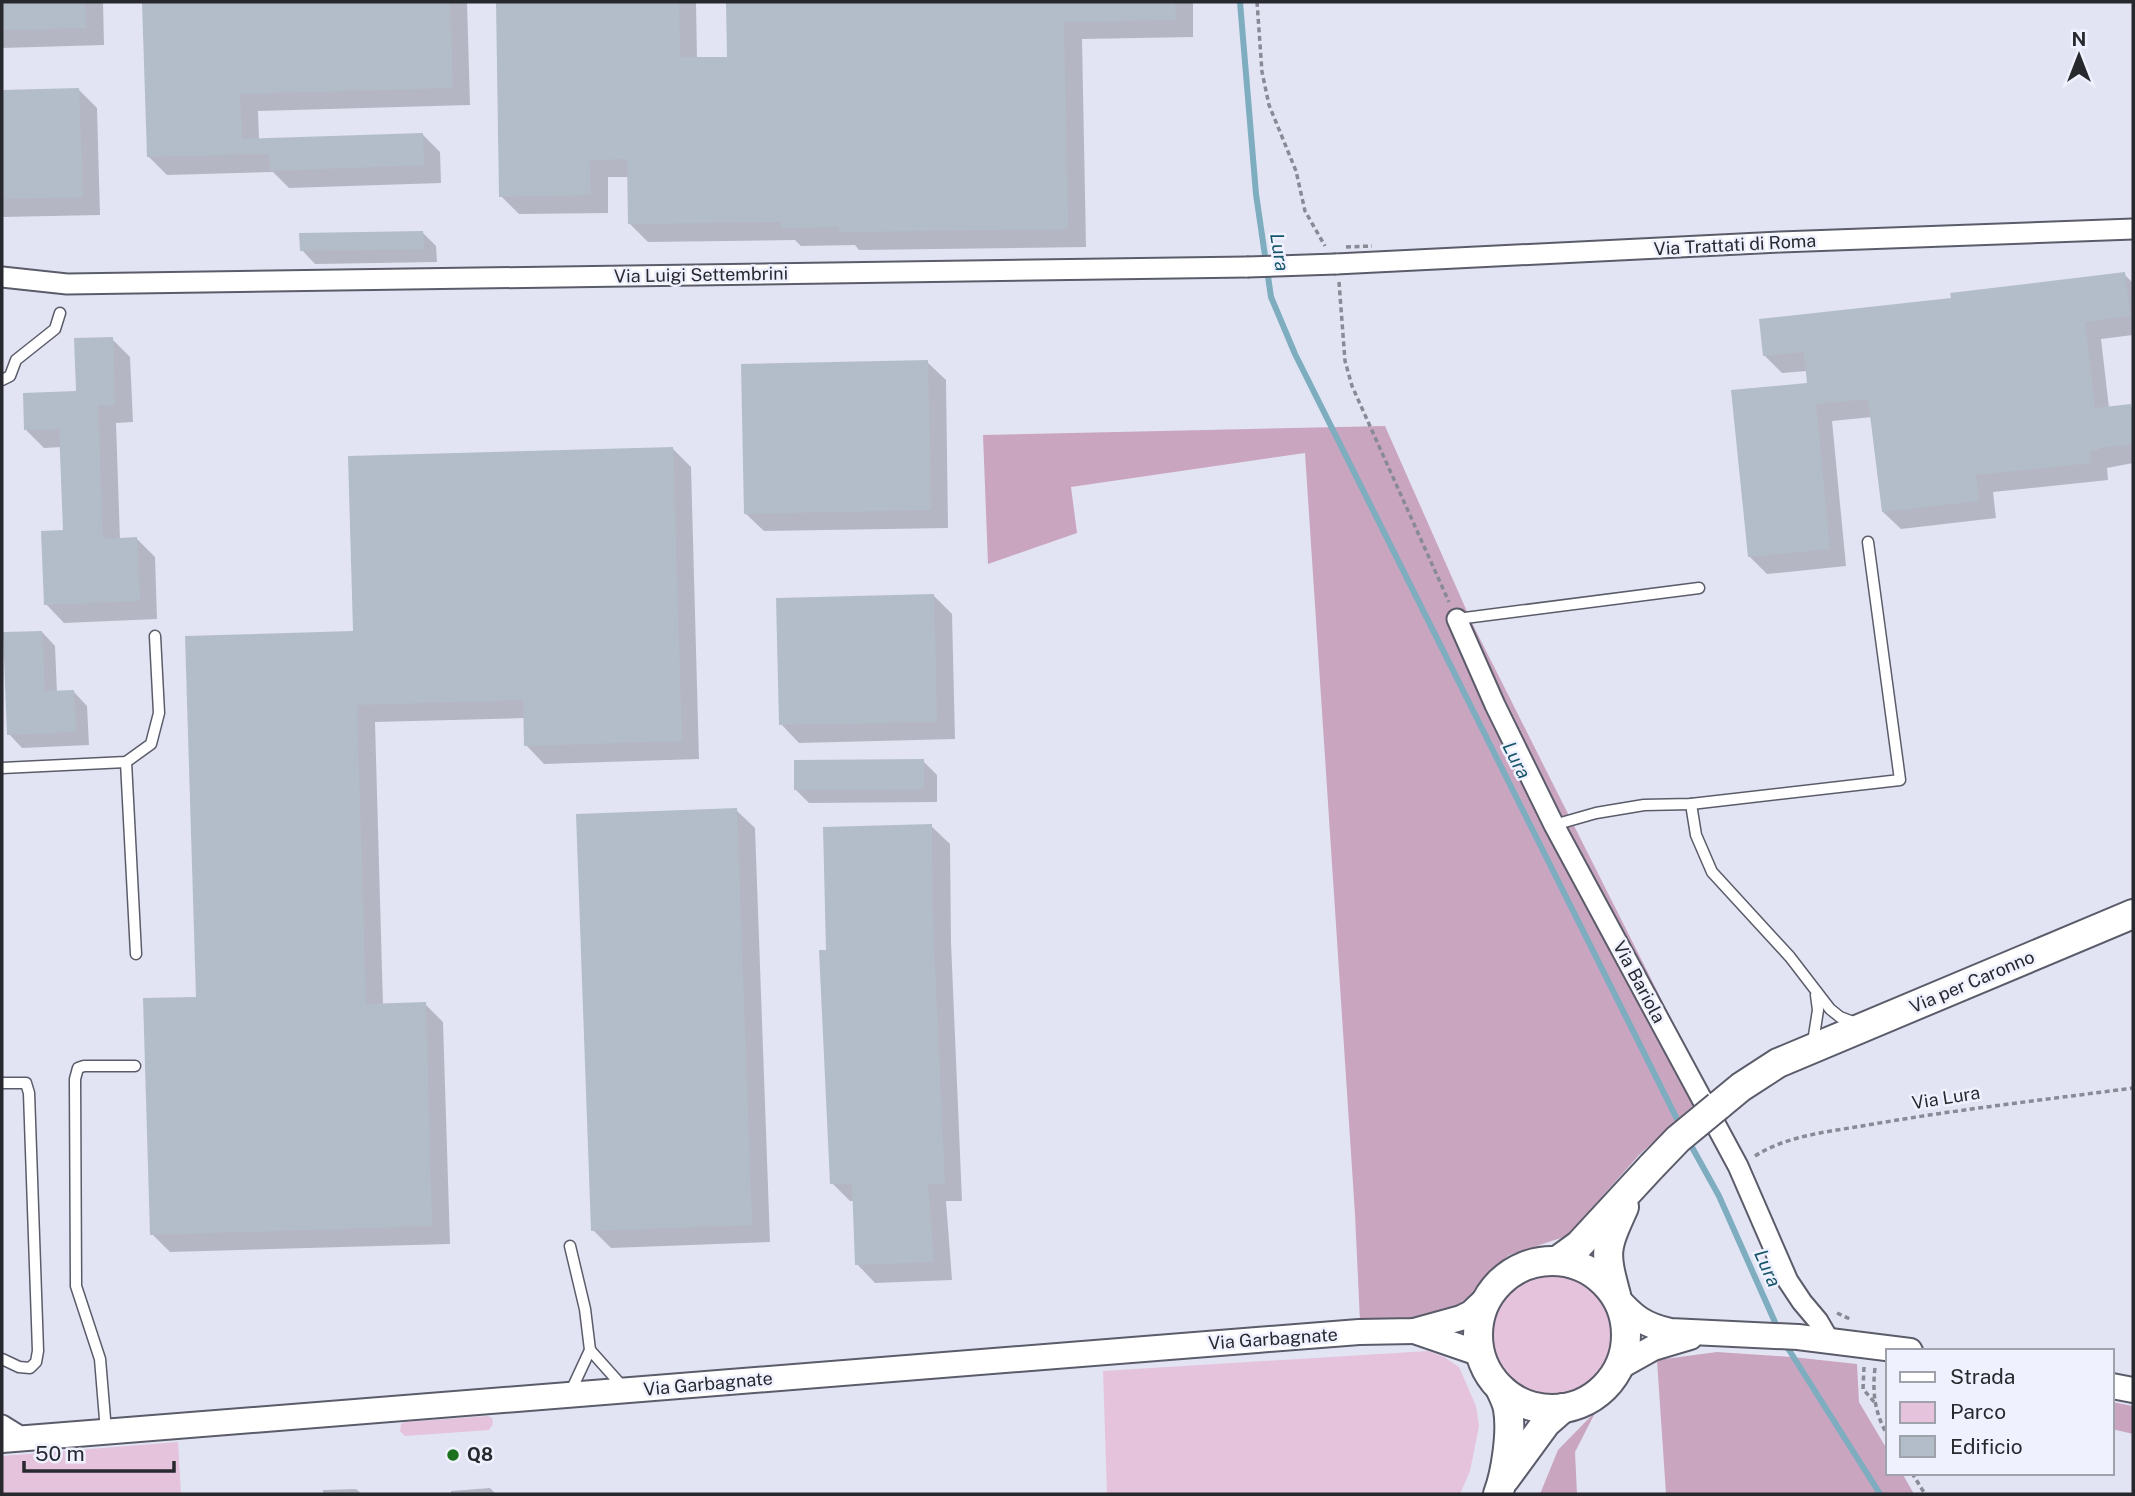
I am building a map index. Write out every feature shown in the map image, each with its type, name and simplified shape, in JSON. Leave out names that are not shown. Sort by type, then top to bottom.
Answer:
[{"type":"main road","name":"Via per Caronno","points":[[1633,1188],[1678,1139],[1741,1087],[1778,1063],[2133,914]]},
{"type":"main road","points":[[1557,1261],[1579,1245],[1633,1188]]},
{"type":"main road","points":[[1500,1388],[1519,1401],[1540,1408],[1563,1408],[1586,1401],[1606,1387],[1619,1367],[1627,1332],[1606,1259],[1609,1239],[1633,1188]]},
{"type":"main road","points":[[1500,1489],[1510,1426],[1508,1407],[1481,1354],[1478,1335],[1480,1316],[1487,1298],[1500,1282],[1517,1269],[1536,1262],[1557,1261],[1575,1264],[1592,1272],[1606,1283],[1617,1298]]},
{"type":"main road","points":[[1500,1489],[1546,1423],[1563,1408]]},
{"type":"street","name":"Via Trattati di Roma","points":[[1336,264],[1780,242],[2133,229]]},
{"type":"street","name":"Via Luigi Settembrini","points":[[2,277],[66,284],[1336,264]]},
{"type":"street","name":"Via Luigi Settembrini","points":[[2,287],[50,287],[66,284]]},
{"type":"street","name":"Via Bariola","points":[[1457,619],[1495,705],[1554,825],[1738,1166],[1788,1281],[1829,1340]]},
{"type":"street","name":"Via Garbagnate","points":[[13,1439],[1359,1332],[1414,1331],[1461,1318],[1471,1313],[1487,1298]]},
{"type":"street","points":[[1617,1298],[1632,1315],[1651,1326],[1670,1331],[1798,1337],[1897,1349]]},
{"type":"street","name":"Via Garbagnate","points":[[1414,1331],[1481,1354]]},
{"type":"street","points":[[1619,1367],[1653,1348],[1705,1334]]},
{"type":"street","points":[[2114,1386],[2133,1390]]},
{"type":"street","points":[[2,1425],[13,1439]]},
{"type":"lane","points":[[2,380],[10,376],[16,360],[55,329],[60,313]]},
{"type":"lane","points":[[1554,825],[1596,813],[1644,805],[1691,804],[1900,780],[1868,542]]},
{"type":"lane","points":[[1457,619],[1699,588]]},
{"type":"lane","points":[[2,768],[126,762],[151,744],[159,713],[155,636]]},
{"type":"lane","points":[[126,762],[136,954]]},
{"type":"lane","points":[[1691,804],[1696,835],[1712,872],[1790,957],[1830,1009],[1840,1017],[1867,1026]]},
{"type":"lane","points":[[1812,1049],[1818,1010],[1815,991]]},
{"type":"lane","points":[[106,1432],[100,1359],[76,1286],[75,1079],[78,1068],[84,1066],[135,1066]]},
{"type":"lane","points":[[2,1083],[26,1083],[29,1093],[38,1351],[36,1362],[30,1368],[19,1367],[2,1359]]},
{"type":"lane","points":[[569,1395],[590,1350],[586,1309],[570,1246]]},
{"type":"lane","points":[[590,1350],[625,1390]]},
{"type":"path","points":[[1257,2],[1265,89],[1296,171]]},
{"type":"path","points":[[1352,386],[1457,619]]},
{"type":"path","name":"Via Lura","points":[[1765,1149],[1800,1137],[1883,1122],[2133,1088]]},
{"type":"path","points":[[1878,1346],[1874,1373],[1875,1403],[1877,1415],[1886,1432]]},
{"type":"path","points":[[1913,1475],[1925,1494]]},
{"type":"green space","points":[[1553,1274],[1576,1278],[1596,1291],[1609,1311],[1613,1334],[1609,1357],[1596,1377],[1576,1390],[1553,1394],[1530,1390],[1510,1377],[1497,1357],[1493,1334],[1497,1311],[1510,1291],[1530,1278]]},
{"type":"green space","points":[[1428,1351],[1459,1367],[1476,1406],[1479,1426],[1470,1471],[1460,1494],[1107,1494],[1103,1371]]},
{"type":"green space","points":[[488,1416],[492,1418],[493,1424],[489,1430],[405,1436],[400,1431],[401,1424],[405,1422]]},
{"type":"green space","points":[[178,1442],[181,1494],[2,1494],[2,1456]]},
{"type":"shaded area","points":[[1385,426],[1473,625],[1708,1092],[1639,1155],[1567,1236],[1509,1255],[1491,1272],[1477,1291],[1453,1308],[1412,1319],[1360,1321],[1305,453],[1071,487],[1077,533],[988,564],[983,435]]},
{"type":"shaded area","points":[[1717,1352],[1857,1364],[1859,1402],[1886,1448],[1886,1475],[1903,1475],[1914,1494],[1666,1494],[1657,1360]]},
{"type":"shaded area","points":[[2114,1402],[2133,1406],[2133,1434],[2114,1429]]},
{"type":"shaded area","points":[[1596,1411],[1575,1452],[1577,1494],[1540,1494],[1558,1450]]},
{"type":"building","points":[[2,2],[85,2],[86,28],[2,30]]},
{"type":"building","points":[[142,2],[450,2],[453,88],[240,94],[242,139],[423,133],[424,165],[270,171],[269,154],[147,157]]},
{"type":"building","points":[[496,2],[679,2],[680,57],[727,57],[726,2],[1175,2],[1176,20],[1064,22],[1068,229],[839,232],[839,227],[781,228],[781,222],[628,224],[627,159],[590,160],[591,195],[499,197]]},
{"type":"building","points":[[79,88],[83,197],[2,199],[2,90]]},
{"type":"building","points":[[423,231],[424,249],[300,251],[299,233]]},
{"type":"building","points":[[2125,272],[2130,316],[2085,322],[2095,408],[2131,404],[2133,444],[2090,451],[2091,463],[1976,475],[1979,501],[1882,512],[1868,399],[1816,404],[1830,549],[1748,557],[1731,390],[1807,383],[1804,352],[1763,356],[1759,319],[1951,298],[1950,293]]},
{"type":"building","points":[[113,337],[115,405],[98,405],[103,539],[137,537],[140,601],[44,605],[41,531],[63,530],[59,429],[24,430],[23,393],[76,391],[74,338]]},
{"type":"building","points":[[928,360],[931,510],[744,514],[741,364]]},
{"type":"building","points":[[673,447],[682,741],[524,746],[523,700],[357,705],[366,1004],[426,1002],[432,1226],[150,1235],[143,998],[196,997],[185,636],[353,631],[348,456]]},
{"type":"building","points":[[934,594],[937,722],[779,725],[776,598]]},
{"type":"building","points":[[42,631],[45,691],[74,690],[76,732],[7,735],[3,632]]},
{"type":"building","points":[[924,759],[924,789],[794,790],[794,760]]},
{"type":"building","points":[[737,808],[752,1225],[591,1231],[576,814]]},
{"type":"building","points":[[932,824],[933,923],[945,1184],[928,1184],[934,1262],[855,1265],[852,1184],[830,1184],[819,950],[826,950],[823,827]]},
{"type":"waterway","name":"Lura","points":[[1240,2],[1256,194],[1271,297],[1295,354],[1681,1127]]},
{"type":"waterway","name":"Lura","points":[[1688,1140],[1719,1196],[1778,1329]]},
{"type":"waterway","name":"Lura","points":[[1784,1342],[1880,1494]]},
{"type":"place","name":"Q8","points":[[453,1455]]}]
